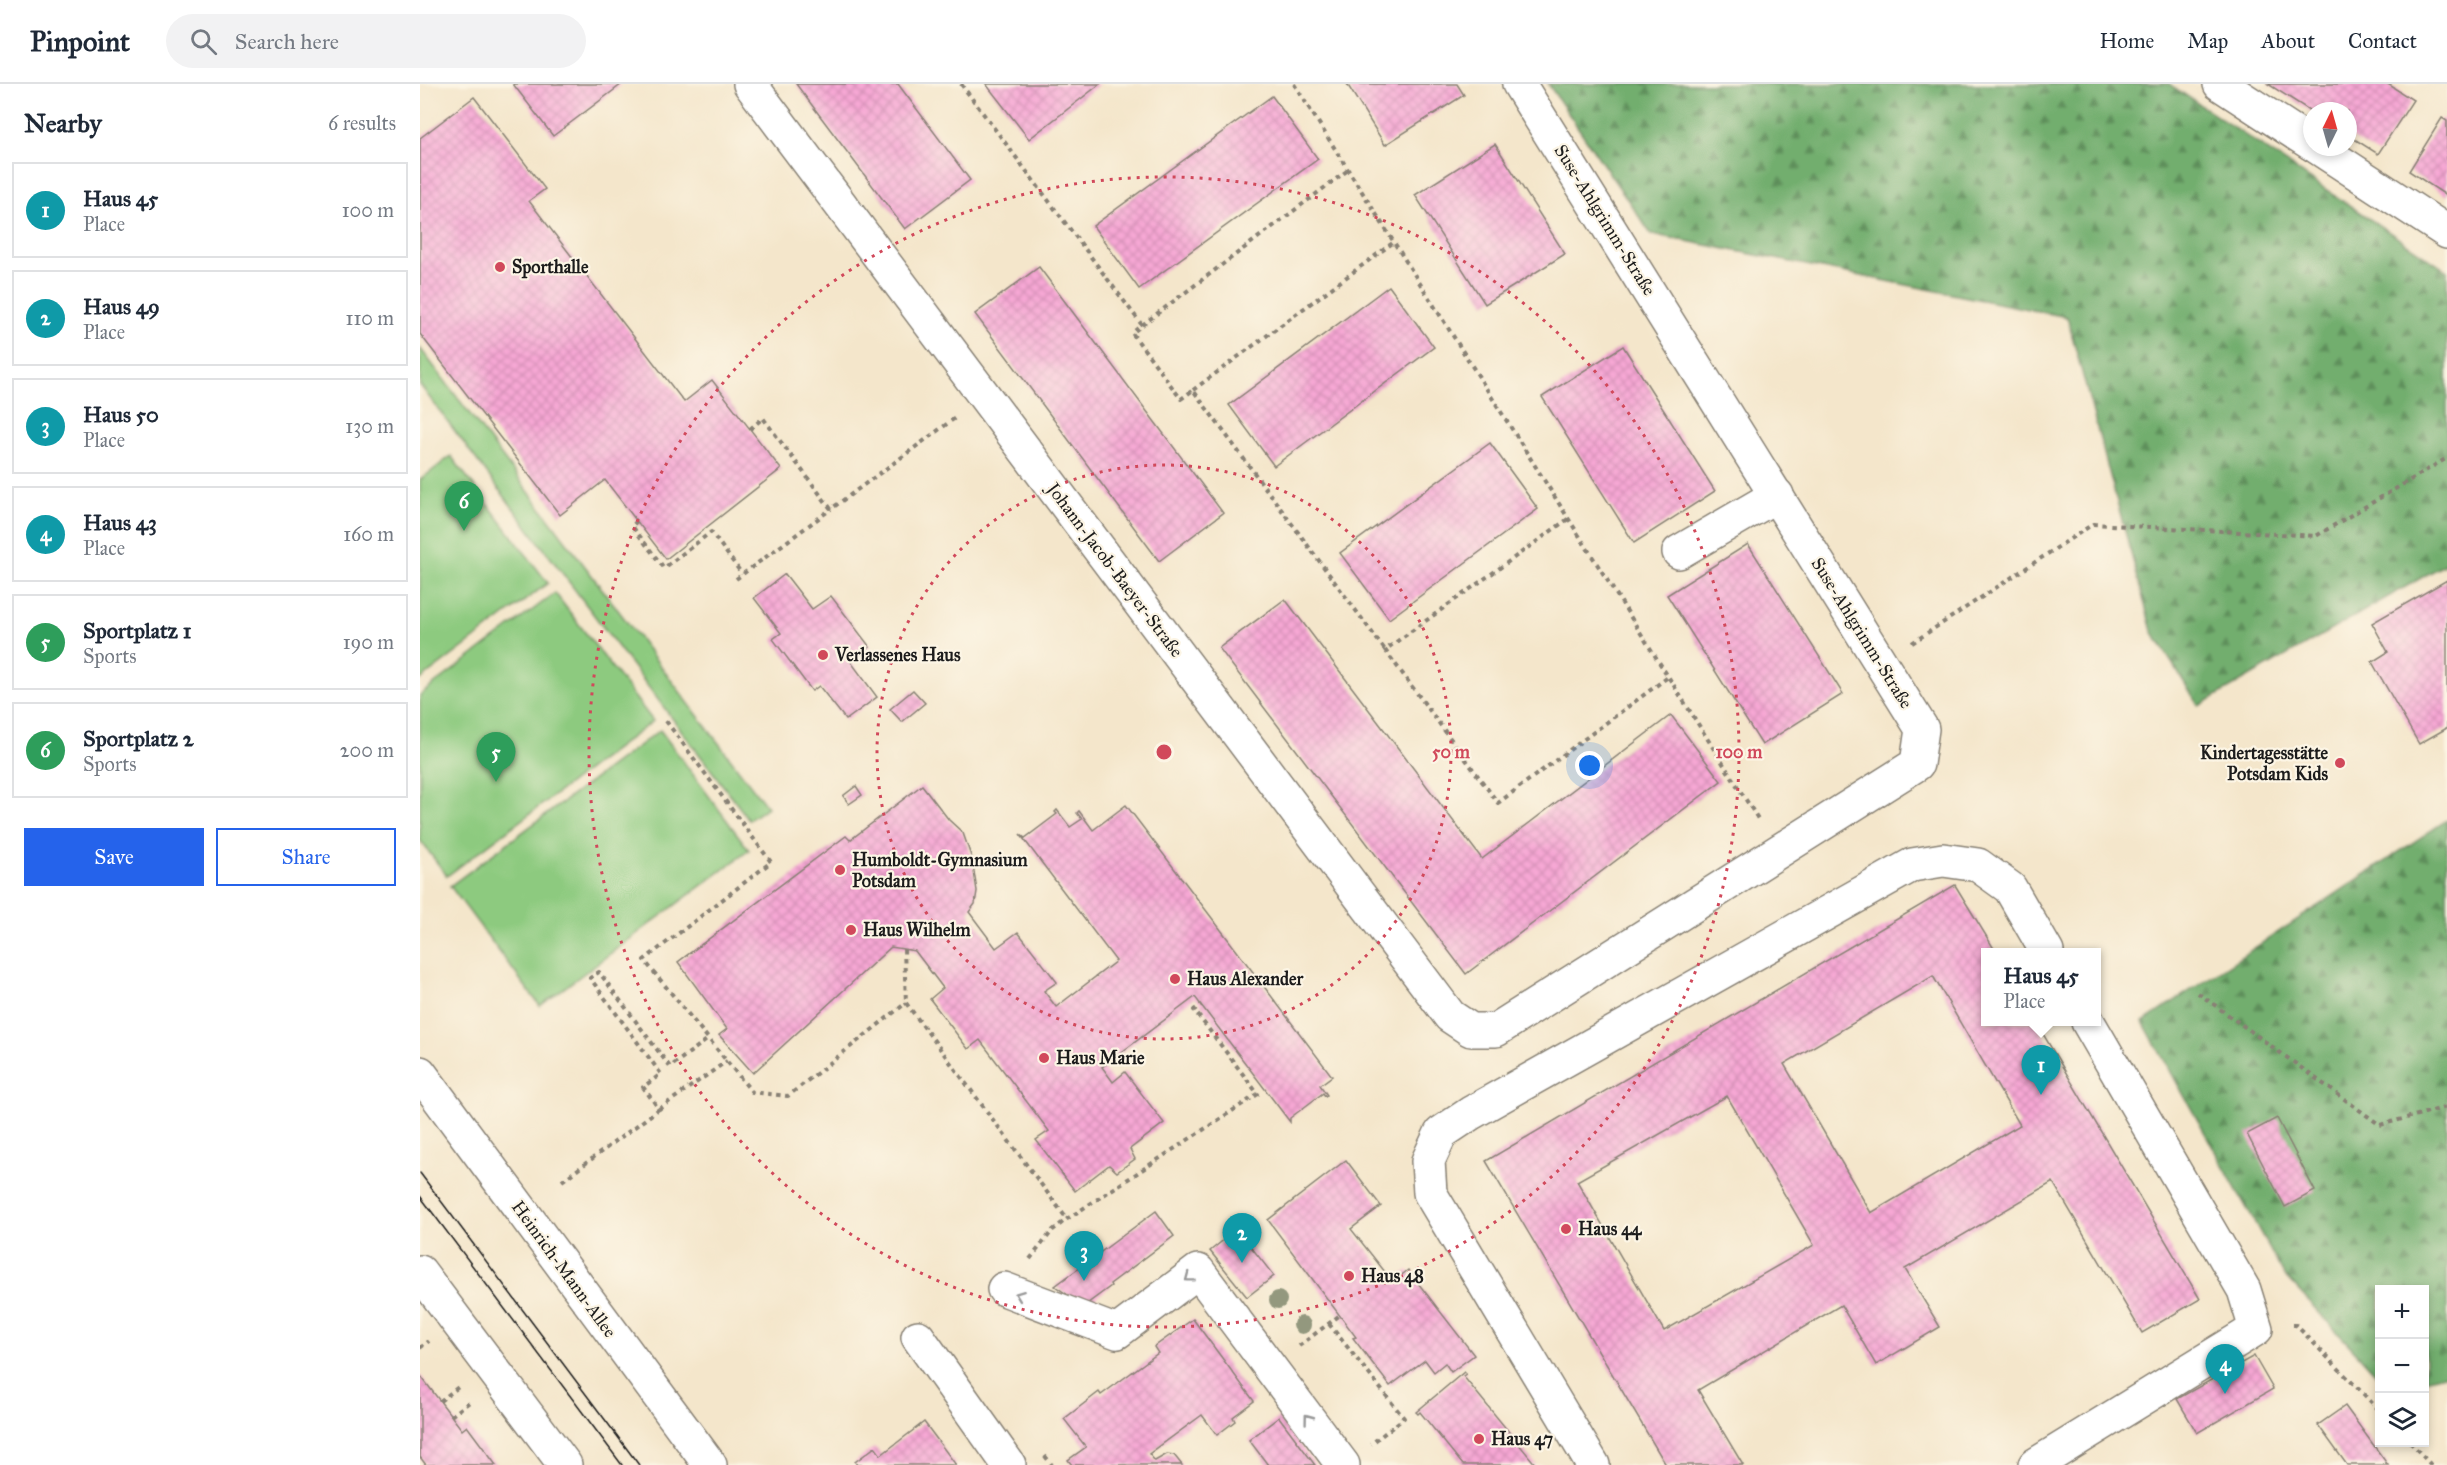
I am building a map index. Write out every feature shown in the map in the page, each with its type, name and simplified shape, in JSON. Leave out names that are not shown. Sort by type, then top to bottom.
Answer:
[{"type":"street","name":"Johann-Jacob-Baeyer-Straße","points":[[750,84],[1450,1016],[1471,1030],[1496,1030]]},
{"type":"street","name":"Suse-Ahlgrimm-Straße","points":[[1496,1030],[1917,764],[1922,729],[1519,84]]},
{"type":"street","points":[[2220,84],[2303,138]]},
{"type":"street","points":[[2331,156],[2447,232]]},
{"type":"street","points":[[1679,552],[1777,495]]},
{"type":"street","points":[[1593,1465],[1430,1194],[1428,1161],[1441,1133],[1471,1113],[1912,865],[1943,860],[1978,865],[2010,888],[2045,948]]},
{"type":"street","points":[[2035,1465],[2256,1329],[2244,1290],[2090,1026]]},
{"type":"street","name":"Heinrich-Mann-Allee","points":[[420,1073],[710,1465]]},
{"type":"street","points":[[1004,1289],[1117,1332],[1198,1271],[1343,1465]]},
{"type":"street","points":[[420,1272],[565,1465]]},
{"type":"street","points":[[918,1337],[1009,1465]]},
{"type":"path","points":[[961,84],[1142,325]]},
{"type":"path","points":[[1294,84],[1778,851]]},
{"type":"path","points":[[1348,170],[1132,333],[1181,399],[1394,242]]},
{"type":"path","points":[[1193,390],[1498,803],[1668,676]]},
{"type":"path","points":[[736,579],[984,396]]},
{"type":"path","points":[[750,429],[763,418],[831,509]]},
{"type":"path","points":[[1881,664],[2094,524],[2316,536],[2447,458]]},
{"type":"path","points":[[1385,650],[1568,519]]},
{"type":"path","points":[[637,522],[632,526],[664,568],[711,532],[742,574]]},
{"type":"path","points":[[666,721],[771,862],[644,960],[752,1092],[788,1096],[906,1003]]},
{"type":"path","points":[[904,949],[906,1003],[1067,1219]]},
{"type":"path","points":[[659,1109],[643,1087],[662,1074],[590,978],[599,972],[670,1067],[708,1039]]},
{"type":"path","points":[[2198,993],[2380,1125],[2447,1107]]},
{"type":"path","points":[[1053,1230],[1258,1094],[1194,1010],[1201,1005]]},
{"type":"path","points":[[562,1181],[727,1061]]},
{"type":"path","points":[[1267,1364],[1290,1353],[1340,1315]]},
{"type":"path","points":[[1329,1324],[1404,1418],[1370,1445]]},
{"type":"path","points":[[2256,1329],[2296,1325],[2375,1407]]},
{"type":"path","points":[[2414,1447],[2431,1465]]},
{"type":"green space","points":[[1548,84],[2169,84],[2447,271],[2447,563],[2199,706],[2152,631],[2067,317],[1651,234]]},
{"type":"green space","points":[[420,348],[767,807],[749,820],[420,385]]},
{"type":"green space","points":[[451,456],[548,583],[420,680],[420,480]]},
{"type":"green space","points":[[555,593],[653,721],[447,876],[420,840],[420,695]]},
{"type":"green space","points":[[660,730],[749,850],[540,1006],[450,886]]},
{"type":"green space","points":[[2447,820],[2447,1374],[2429,1379],[2429,1285],[2375,1285],[2375,1373],[2284,1275],[2143,1022]]},
{"type":"building","points":[[513,84],[622,84],[553,136]]},
{"type":"building","points":[[796,84],[898,84],[970,180],[905,229]]},
{"type":"building","points":[[986,84],[1100,84],[1029,139]]},
{"type":"building","points":[[1347,84],[1457,84],[1464,95],[1385,145]]},
{"type":"building","points":[[2268,84],[2388,84],[2413,100],[2378,154],[2357,141],[2357,102],[2303,102],[2303,106]]},
{"type":"building","points":[[1272,96],[1318,159],[1139,289],[1093,226]]},
{"type":"building","name":"Sporthalle","points":[[474,97],[545,189],[529,201],[684,402],[712,380],[781,469],[666,559],[605,480],[560,515],[420,334],[420,138]]},
{"type":"building","points":[[2442,118],[2447,121],[2447,196],[2409,171]]},
{"type":"building","points":[[1495,144],[1565,254],[1485,304],[1415,195]]},
{"type":"building","points":[[1039,267],[1223,513],[1159,561],[975,314]]},
{"type":"building","points":[[1389,286],[1434,347],[1274,466],[1229,405]]},
{"type":"building","points":[[1623,346],[1715,491],[1634,543],[1542,397]]},
{"type":"building","points":[[1490,443],[1538,509],[1389,619],[1340,553]]},
{"type":"building","points":[[1748,544],[1843,694],[1762,745],[1667,595]]},
{"type":"building","name":"Verlassenes Haus","points":[[785,574],[812,609],[831,596],[870,647],[851,662],[877,697],[846,720],[819,686],[812,691],[773,639],[781,633],[754,598]]},
{"type":"building","points":[[2447,580],[2447,728],[2419,744],[2372,662],[2388,652],[2372,623]]},
{"type":"building","points":[[1285,599],[1482,859],[1671,715],[1721,781],[1466,974],[1219,648]]},
{"type":"building","points":[[913,690],[925,703],[902,722],[890,709]]},
{"type":"building","points":[[922,785],[949,820],[963,833],[972,859],[977,891],[975,904],[969,912],[996,948],[1018,932],[1057,982],[1044,991],[1056,1007],[1116,961],[1020,834],[1025,838],[1057,814],[1055,812],[1057,810],[1070,827],[1082,819],[1077,813],[1079,811],[1093,830],[1126,805],[1332,1076],[1320,1085],[1327,1095],[1323,1093],[1290,1118],[1290,1122],[1195,997],[1102,1067],[1113,1082],[1125,1072],[1164,1123],[1130,1149],[1135,1159],[1117,1172],[1109,1165],[1075,1191],[1036,1140],[1049,1131],[980,1040],[968,1049],[930,999],[943,988],[915,951],[891,947],[753,1073],[719,1035],[727,1029],[678,962],[846,836],[850,840]]},
{"type":"building","points":[[856,786],[862,795],[849,804],[843,796]]},
{"type":"building","points":[[1955,885],[1994,948],[1981,948],[1981,1026],[2038,1026],[2200,1299],[2142,1333],[2053,1182],[1905,1269],[1940,1327],[1876,1365],[1841,1305],[1698,1390],[1743,1465],[1666,1465],[1486,1161]],"holes":[[[1933,976],[2020,1125],[1871,1213],[1784,1064]],[[1727,1096],[1814,1245],[1664,1331],[1577,1181]]]},
{"type":"building","points":[[2277,1118],[2315,1191],[2285,1207],[2247,1134]]},
{"type":"building","name":"Haus 48","points":[[1346,1160],[1381,1206],[1351,1229],[1393,1282],[1408,1270],[1474,1355],[1451,1372],[1445,1363],[1434,1372],[1425,1360],[1390,1386],[1268,1220]]},
{"type":"building","points":[[1156,1211],[1174,1236],[1110,1284],[1111,1286],[1084,1306],[1055,1286]]},
{"type":"building","points":[[1237,1229],[1274,1276],[1247,1297],[1210,1251]]},
{"type":"building","points":[[1193,1319],[1254,1401],[1233,1417],[1235,1421],[1217,1435],[1202,1415],[1149,1454],[1155,1461],[1167,1454],[1174,1455],[1182,1465],[1072,1465],[1068,1460],[1086,1447],[1064,1419],[1099,1392],[1101,1395],[1158,1353],[1154,1347]]},
{"type":"building","points":[[2254,1356],[2273,1389],[2197,1433],[2177,1399]]},
{"type":"building","name":"Haus 47","points":[[1464,1372],[1466,1374],[1463,1376],[1536,1465],[1463,1465],[1420,1412],[1418,1414],[1416,1412]]},
{"type":"building","points":[[420,1375],[462,1430],[467,1426],[496,1465],[426,1465],[420,1457]]},
{"type":"building","points":[[2345,1406],[2388,1465],[2347,1465],[2318,1425]]},
{"type":"building","points":[[1279,1417],[1315,1465],[1268,1465],[1249,1440]]},
{"type":"building","points":[[924,1422],[956,1465],[857,1465],[855,1462],[875,1447],[881,1455]]},
{"type":"tram line","points":[[420,1173],[639,1465]]},
{"type":"tram line","points":[[420,1196],[622,1465]]},
{"type":"place","name":"Sporthalle","points":[[500,267]]},
{"type":"place","name":"Sportplatz 2","points":[[464,531]]},
{"type":"place","name":"Verlassenes Haus","points":[[823,655]]},
{"type":"place","name":"Kindertagesstätte Potsdam Kids","points":[[2340,763]]},
{"type":"place","name":"Sportplatz 1","points":[[496,782]]},
{"type":"place","name":"Humboldt-Gymnasium Potsdam","points":[[840,870]]},
{"type":"place","name":"Haus Wilhelm","points":[[851,930]]},
{"type":"place","name":"Haus Alexander","points":[[1175,979]]},
{"type":"place","name":"Haus Marie","points":[[1044,1058]]},
{"type":"place","name":"Haus 45","points":[[2041,1095]]},
{"type":"place","name":"Haus 44","points":[[1566,1229]]},
{"type":"place","name":"Haus 49","points":[[1242,1263]]},
{"type":"place","name":"Haus 48","points":[[1349,1276]]},
{"type":"place","name":"Haus 50","points":[[1084,1281]]},
{"type":"place","name":"Haus 43","points":[[2225,1394]]},
{"type":"place","name":"Haus 47","points":[[1479,1439]]}]
